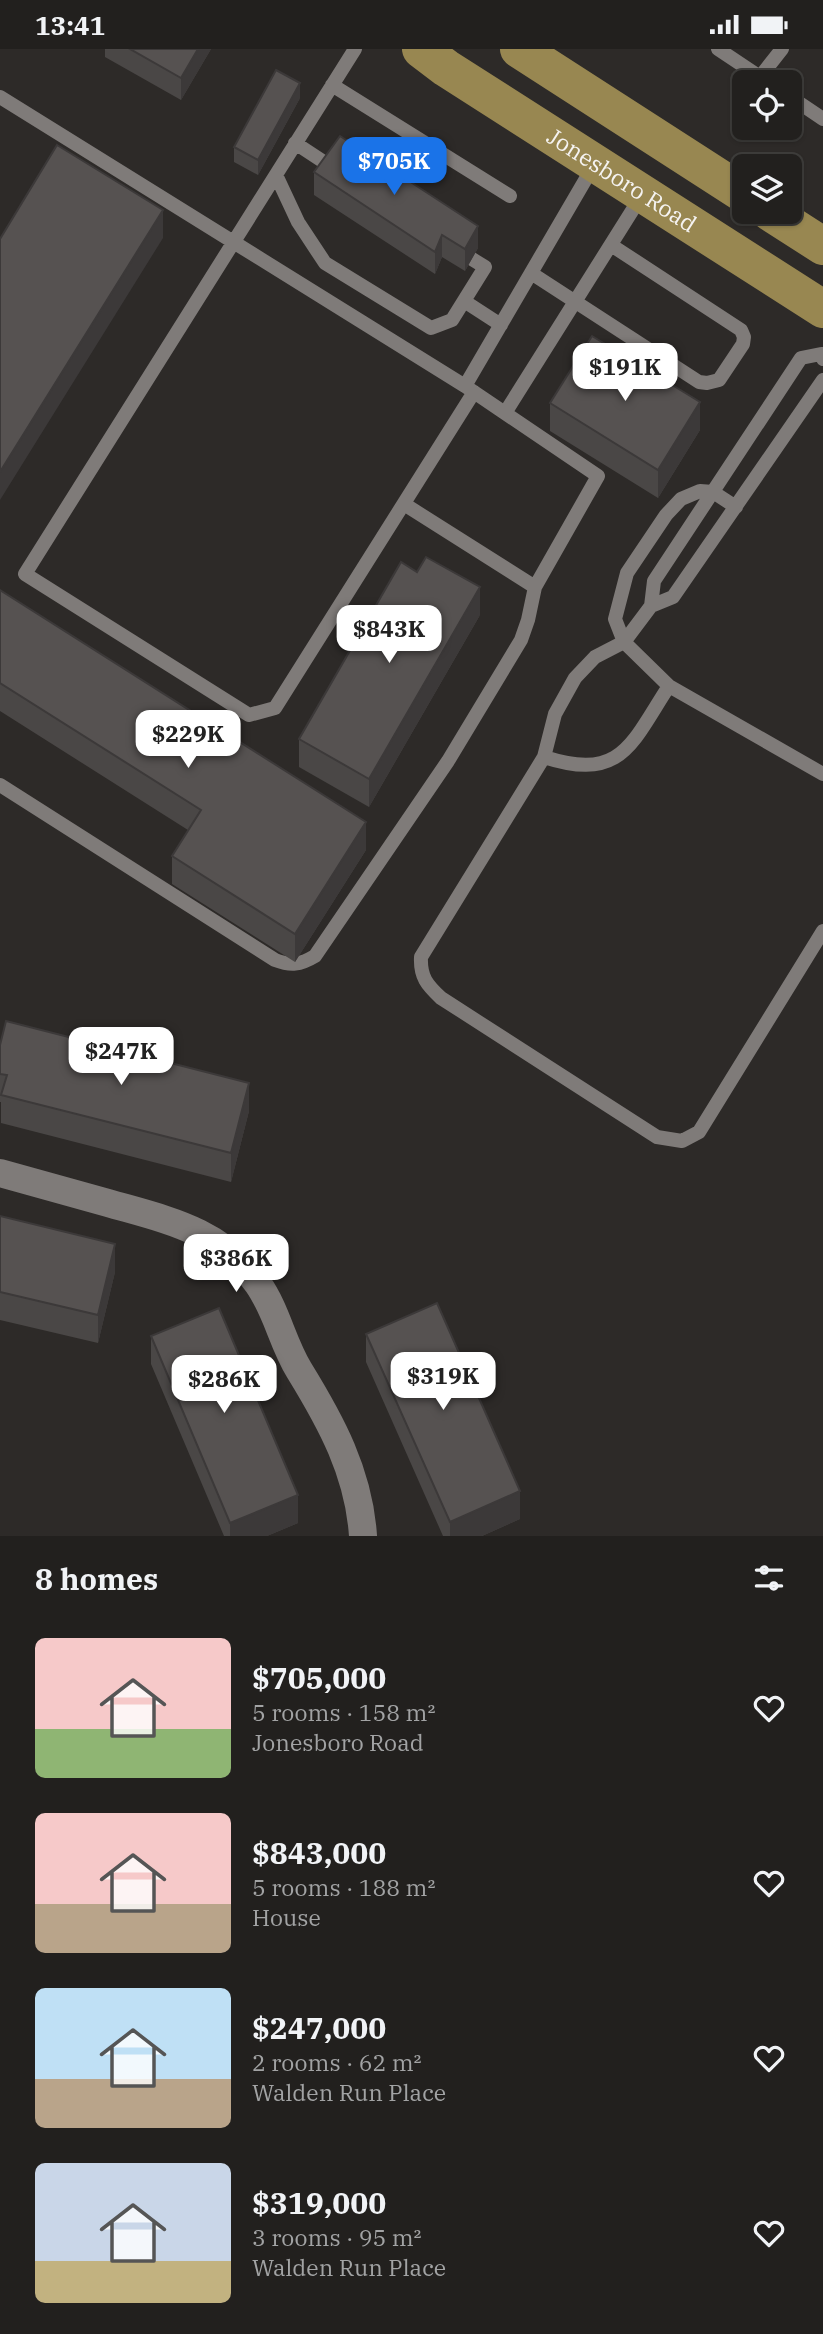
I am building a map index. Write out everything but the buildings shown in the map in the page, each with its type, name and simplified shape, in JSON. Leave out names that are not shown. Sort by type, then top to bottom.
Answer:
[{"type":"main road","name":"Jonesboro Road","points":[[421,49],[446,68],[823,309]]},
{"type":"main road","points":[[519,49],[732,186]]},
{"type":"main road","points":[[789,224],[823,246]]},
{"type":"street","points":[[0,1174],[182,1224],[215,1241],[235,1257],[263,1291],[274,1312],[286,1349],[339,1439],[357,1492],[363,1536]]},
{"type":"lane","points":[[355,49],[25,574],[249,715],[275,708],[404,504],[470,389],[501,325],[595,164]]},
{"type":"lane","points":[[718,49],[749,70]]},
{"type":"lane","points":[[770,70],[782,49]]},
{"type":"lane","points":[[332,85],[510,196]]},
{"type":"lane","points":[[0,97],[470,389],[598,476],[534,587],[528,620],[520,640],[448,761],[315,956],[303,963],[289,965],[275,960],[0,785]]},
{"type":"lane","points":[[802,105],[823,119]]},
{"type":"lane","points":[[295,143],[332,168]]},
{"type":"lane","points":[[276,175],[298,222],[325,263],[431,328],[453,320],[485,267],[472,258]]},
{"type":"lane","points":[[505,413],[643,194]]},
{"type":"lane","points":[[531,273],[699,382],[719,380],[743,344],[741,330],[611,245]]},
{"type":"lane","points":[[464,301],[501,325]]},
{"type":"lane","points":[[822,355],[801,358],[654,581],[651,606],[624,642],[595,657],[575,678],[555,714],[544,757],[421,957],[421,970],[425,983],[441,998],[657,1137],[682,1141],[699,1132],[823,931]]},
{"type":"lane","points":[[651,606],[673,597],[823,380]]},
{"type":"lane","points":[[736,507],[713,492],[700,492],[681,499],[627,573],[615,619],[624,642],[669,686],[823,774]]},
{"type":"lane","points":[[404,504],[534,587]]},
{"type":"lane","points":[[657,529],[679,545]]},
{"type":"lane","points":[[544,757],[586,767],[607,762],[625,752],[669,686]]}]
